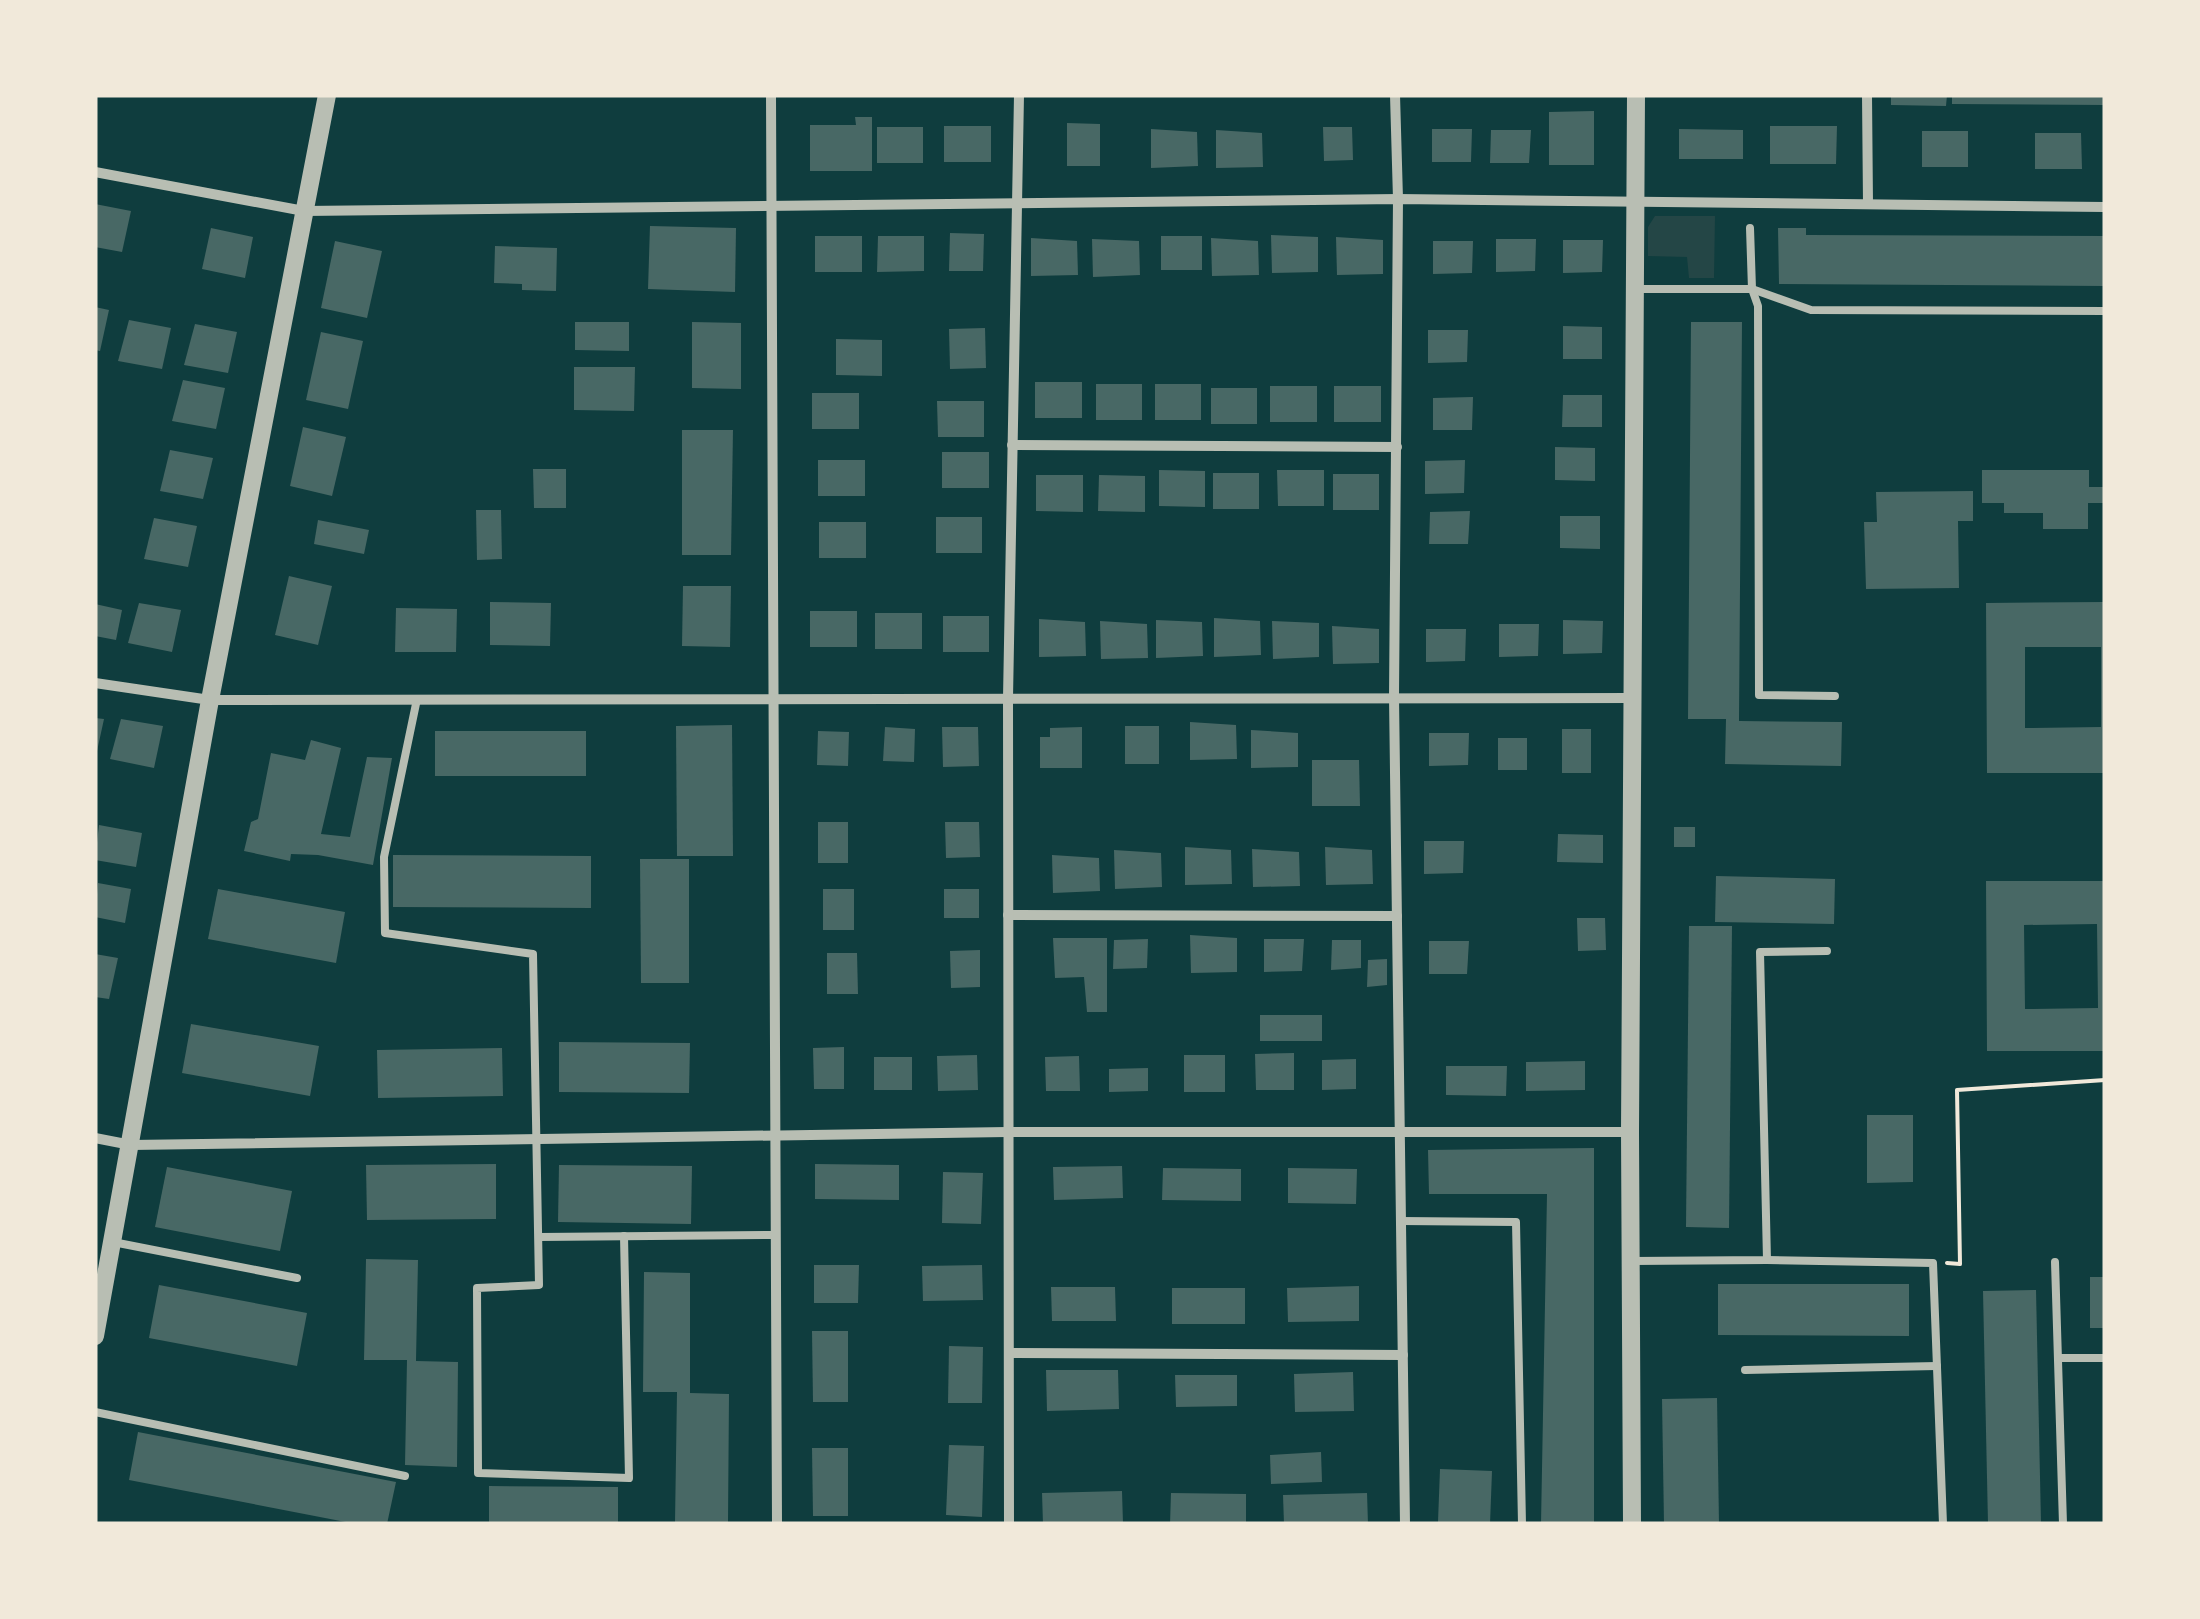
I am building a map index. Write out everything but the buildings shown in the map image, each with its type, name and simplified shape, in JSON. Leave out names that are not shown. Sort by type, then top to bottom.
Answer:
[{"type":"street","points":[[95,1336],[210,700],[326,95]]},
{"type":"street","points":[[771,95],[777,1524]]},
{"type":"street","points":[[1010,1524],[1008,698],[1019,95]]},
{"type":"street","points":[[1396,95],[1394,697],[1405,1524]]},
{"type":"street","points":[[1632,1524],[1630,1132],[1636,95]]},
{"type":"street","points":[[1867,95],[1868,204]]},
{"type":"street","points":[[95,172],[304,210],[1398,199],[2105,207]]},
{"type":"street","points":[[1012,445],[1397,447]]},
{"type":"street","points":[[95,683],[210,700],[1632,698]]},
{"type":"street","points":[[1008,916],[1398,916]]},
{"type":"street","points":[[95,1138],[131,1144],[1008,1132],[1630,1132]]},
{"type":"street","points":[[1009,1353],[1403,1356]]},
{"type":"lane","points":[[1750,228],[1752,289],[1758,306],[1759,695],[1835,696]]},
{"type":"lane","points":[[1634,289],[1752,289],[1811,310],[2105,311]]},
{"type":"lane","points":[[418,700],[384,857],[385,934],[533,954],[539,1285],[477,1288],[478,1473],[629,1478],[624,1236]]},
{"type":"lane","points":[[1767,1260],[1760,952],[1828,951]]},
{"type":"lane","points":[[1401,1221],[1516,1222],[1522,1524]]},
{"type":"lane","points":[[538,1238],[775,1235]]},
{"type":"lane","points":[[113,1242],[297,1278]]},
{"type":"lane","points":[[1631,1261],[1933,1263],[1942,1524]]},
{"type":"lane","points":[[2055,1262],[2063,1524]]},
{"type":"lane","points":[[2058,1358],[2105,1358]]},
{"type":"lane","points":[[1745,1370],[1937,1366]]},
{"type":"lane","points":[[95,1412],[405,1476]]},
{"type":"path","points":[[1933,1263],[1960,1264],[1957,1090],[2105,1080]]},
{"type":"shaded area","points":[[1655,216],[1715,216],[1714,278],[1689,278],[1687,257],[1648,256],[1648,227]]}]
